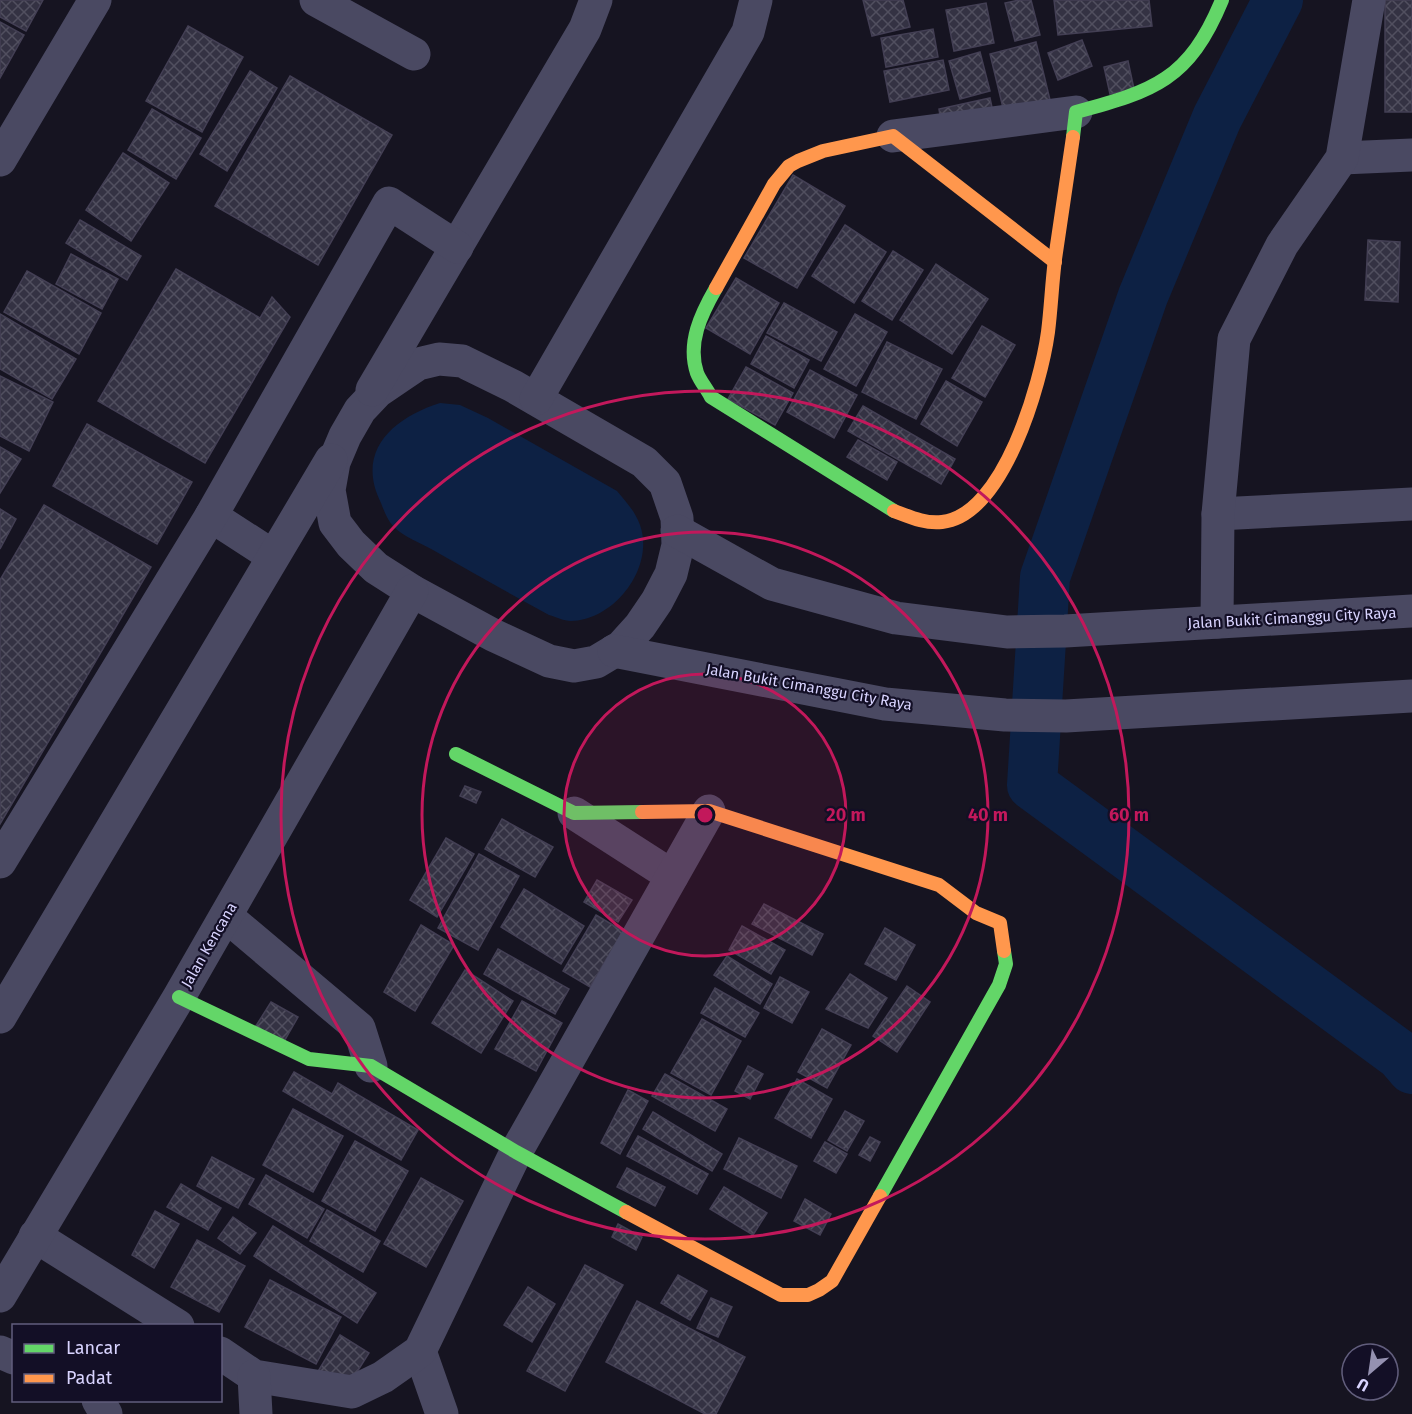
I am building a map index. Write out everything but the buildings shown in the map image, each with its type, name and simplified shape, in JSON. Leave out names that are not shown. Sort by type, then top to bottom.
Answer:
[{"type":"street","points":[[0,160],[95,0]]},
{"type":"street","points":[[316,0],[414,54]]},
{"type":"street","points":[[0,1017],[585,29],[596,0]]},
{"type":"street","points":[[536,399],[748,32],[756,0]]},
{"type":"street","points":[[1076,112],[1055,262],[1048,333],[1039,376],[1011,457],[992,489],[969,510],[944,522],[919,521],[892,510],[711,397],[697,373],[693,349],[700,316],[774,184],[789,165],[847,145],[893,136],[1076,112],[1131,96],[1163,81],[1194,52],[1217,14],[1222,0]]},
{"type":"street","points":[[1217,622],[1218,514],[1234,339],[1282,245],[1342,158],[1369,0]]},
{"type":"street","points":[[893,136],[1055,262]]},
{"type":"street","points":[[1342,158],[1412,155]]},
{"type":"street","points":[[0,862],[211,516],[389,203],[457,247]]},
{"type":"street","points":[[439,360],[462,361],[513,386],[644,462],[665,483],[677,518],[678,545],[671,574],[657,601],[640,626],[621,646],[596,662],[574,666],[549,661],[493,635],[412,591],[376,568],[351,544],[335,523],[329,490],[334,462],[353,423],[378,391],[418,364],[439,360]]},
{"type":"street","points":[[1218,514],[1412,504]]},
{"type":"street","points":[[211,516],[273,556]]},
{"type":"street","name":"Jalan Bukit Cimanggu City Raya","points":[[677,531],[772,584],[896,618],[1007,632],[1065,631],[1412,611]]},
{"type":"street","name":"Jalan Kencana","points":[[0,1296],[179,997],[412,591]]},
{"type":"street","name":"Jalan Bukit Cimanggu City Raya","points":[[614,651],[885,704],[1005,715],[1066,716],[1412,696]]},
{"type":"street","points":[[456,754],[574,813],[672,876]]},
{"type":"street","points":[[179,997],[309,1059],[371,1066],[516,1152],[781,1295],[802,1298],[818,1292],[832,1281],[999,985],[1006,964],[1000,923],[976,913],[939,885],[709,811],[574,813]]},
{"type":"street","points":[[222,1354],[254,1376],[352,1392],[383,1377],[420,1351],[516,1152],[709,811]]},
{"type":"street","points":[[226,916],[359,1028],[371,1066]]},
{"type":"street","points":[[35,1236],[175,1324]]},
{"type":"street","points":[[420,1351],[442,1414]]},
{"type":"street","points":[[254,1376],[256,1414]]},
{"type":"water","points":[[440,403],[460,405],[488,418],[617,491],[636,515],[643,541],[642,558],[636,574],[628,588],[616,601],[587,618],[568,621],[549,615],[407,537],[392,525],[374,484],[373,468],[376,452],[383,439],[407,418]]},
{"type":"waterway","points":[[1278,0],[1217,118],[1143,296],[1045,577],[1032,785],[1400,1055],[1412,1069]]},
{"type":"traffic: fast","points":[[1073,137],[1076,112],[1127,97],[1148,88],[1166,78],[1182,65],[1209,27],[1222,0]]},
{"type":"traffic: fast","points":[[716,288],[697,329],[694,351],[697,373],[711,397],[894,511]]},
{"type":"traffic: fast","points":[[456,754],[574,813],[642,812]]},
{"type":"traffic: fast","points":[[880,1196],[999,985],[1006,964],[1004,951]]},
{"type":"traffic: fast","points":[[179,997],[309,1059],[371,1066],[516,1152],[626,1212]]},
{"type":"traffic: slow","points":[[716,288],[774,184],[789,166],[823,151],[893,136],[1055,262]]},
{"type":"traffic: slow","points":[[894,511],[930,522],[942,522],[964,514],[984,497],[1016,444],[1028,413],[1044,355],[1073,137]]},
{"type":"traffic: slow","points":[[642,812],[709,811],[939,885],[976,913],[1000,923],[1004,951]]},
{"type":"traffic: slow","points":[[626,1212],[781,1295],[808,1295],[832,1281],[880,1196]]}]
